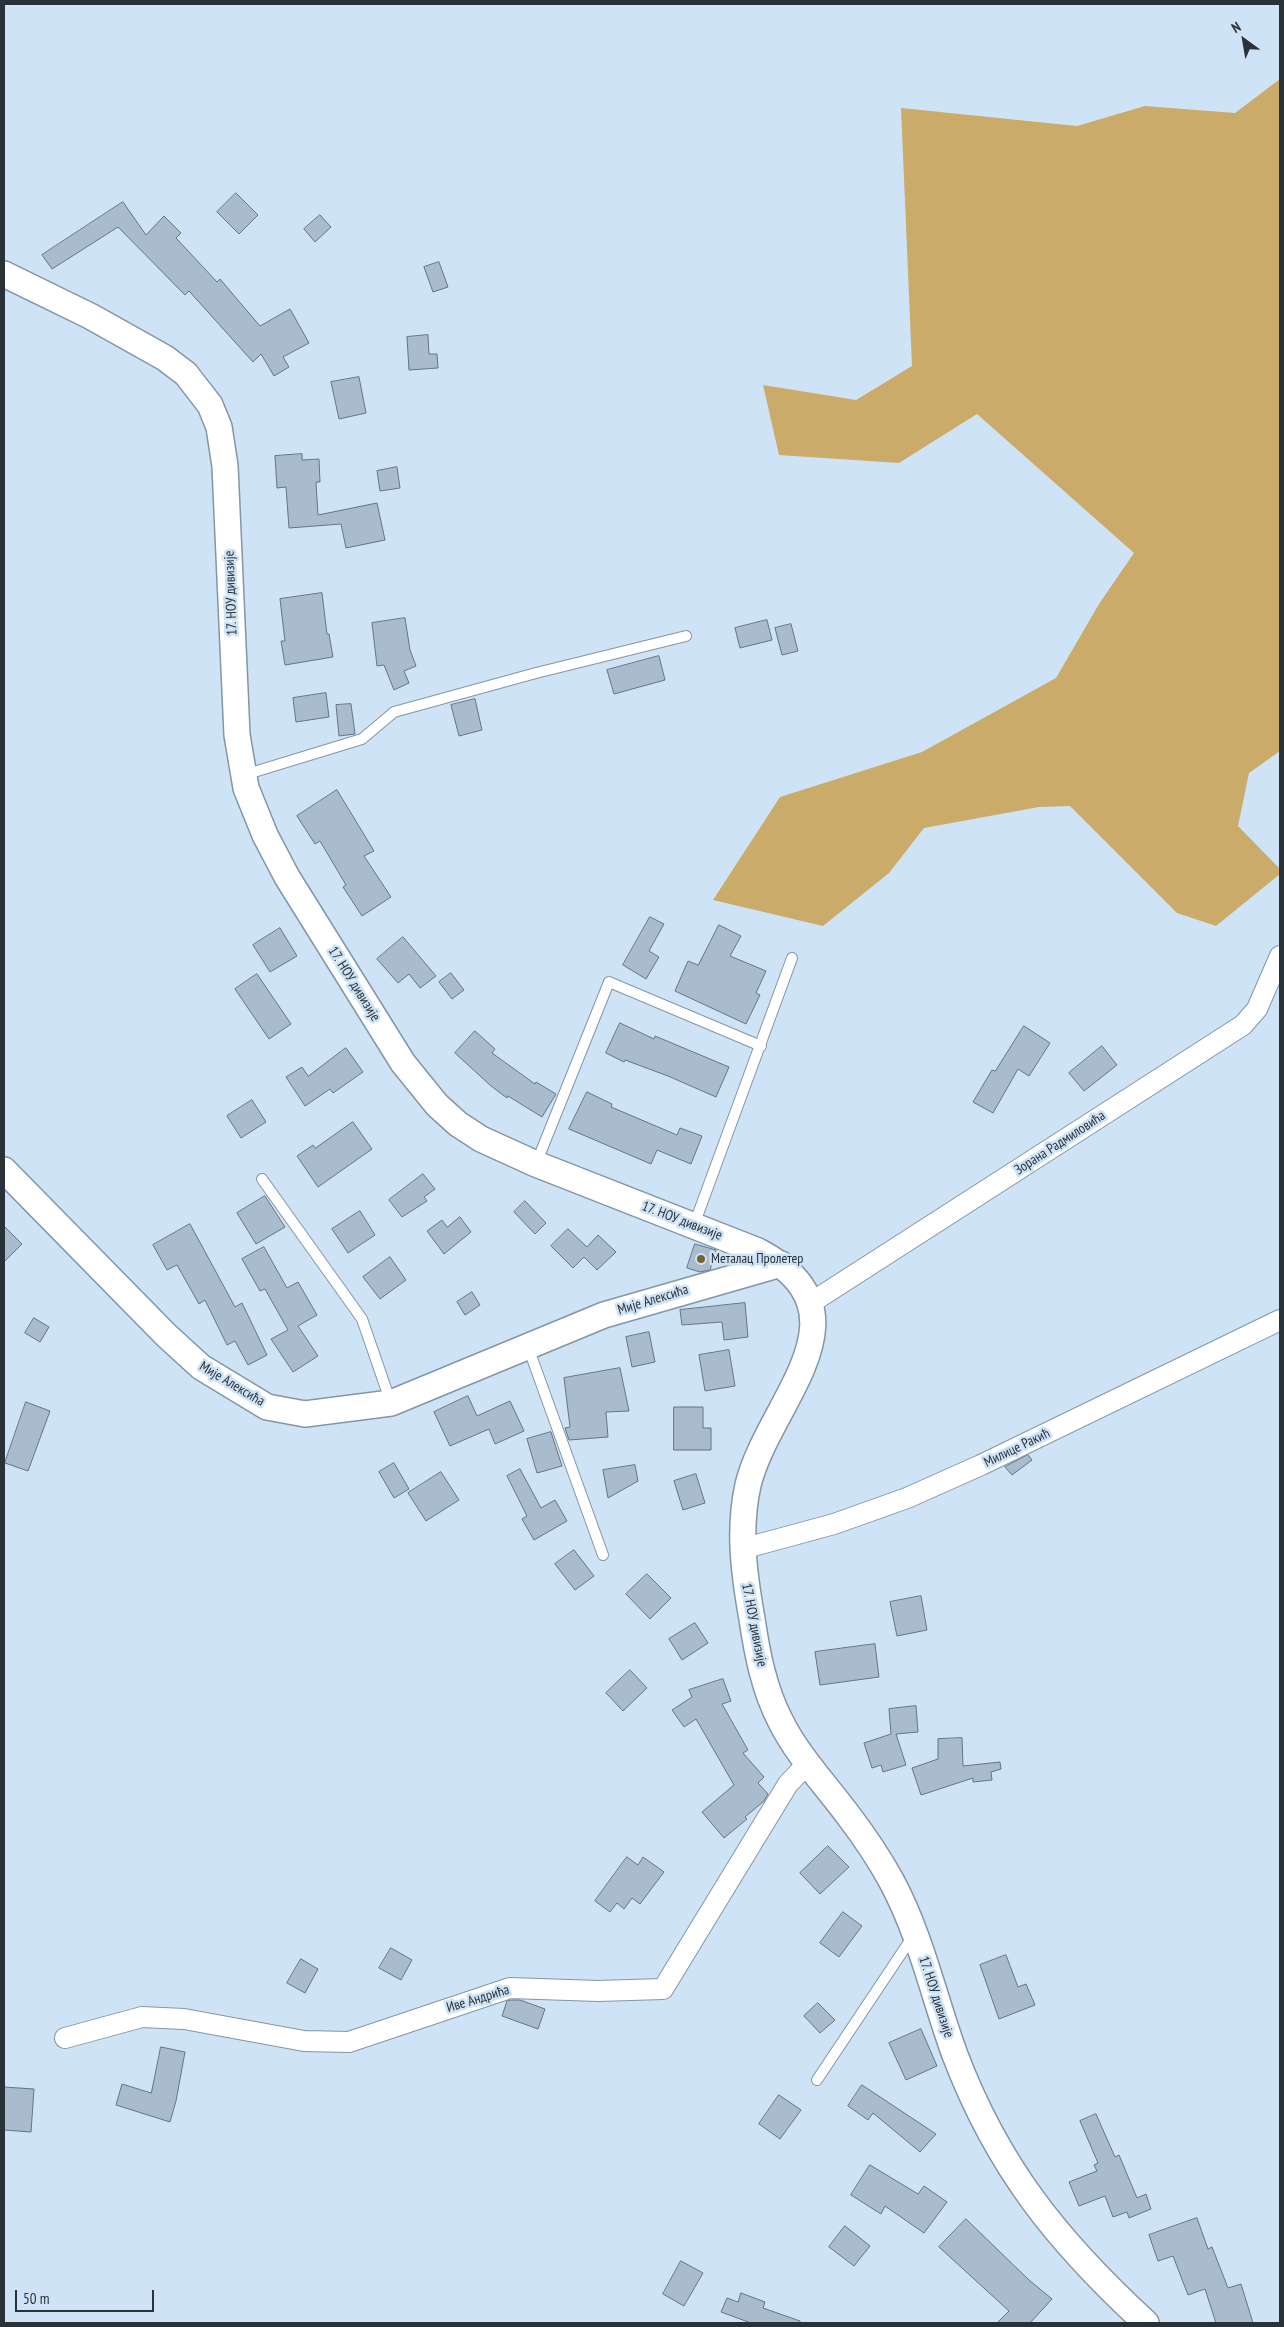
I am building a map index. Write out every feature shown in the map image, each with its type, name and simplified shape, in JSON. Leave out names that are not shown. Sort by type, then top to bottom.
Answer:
[{"type":"street","name":"17. НОУ дивизије","points":[[4,274],[139,342],[176,366],[199,388],[216,416],[225,466],[236,710],[243,776],[257,818],[287,877],[412,1076],[436,1105],[469,1132],[536,1164],[747,1245],[781,1264],[797,1281],[809,1304],[813,1322],[812,1343],[804,1366],[768,1434],[752,1472],[744,1508],[742,1549],[752,1619],[765,1682],[779,1718],[808,1763],[881,1862],[915,1933],[956,2056],[977,2107],[1002,2157],[1055,2231],[1146,2323]]},
{"type":"street","name":"Зорана Радмиловића","points":[[809,1304],[1243,1025],[1257,1009],[1280,956]]},
{"type":"street","name":"Мије Алексића","points":[[4,1170],[166,1336],[200,1367],[267,1407],[304,1414],[391,1403],[528,1346],[632,1306],[781,1264]]},
{"type":"street","name":"Милице Ракић","points":[[742,1549],[834,1524],[907,1498],[981,1465],[1280,1320]]},
{"type":"street","name":"Иве Андрића","points":[[65,2038],[142,2017],[184,2018],[304,2041],[349,2042],[510,1988],[598,1991],[663,1989],[788,1784],[808,1763]]},
{"type":"lane","points":[[243,776],[362,739],[394,712],[536,673],[686,636]]},
{"type":"lane","points":[[694,1225],[792,958]]},
{"type":"lane","points":[[536,1164],[609,982],[761,1046]]},
{"type":"lane","points":[[262,1179],[362,1319],[391,1403]]},
{"type":"lane","points":[[528,1346],[603,1555]]},
{"type":"lane","points":[[817,2080],[915,1933]]},
{"type":"shaded area","points":[[1280,79],[1280,751],[1249,773],[1238,826],[1280,869],[1280,874],[1216,926],[1177,913],[1070,806],[1039,807],[924,828],[889,873],[823,926],[713,900],[780,797],[922,752],[1056,678],[1099,604],[1134,553],[977,414],[899,463],[779,455],[763,385],[856,400],[912,366],[901,108],[1077,126],[1145,106],[1235,113]]},
{"type":"building","points":[[236,193],[258,215],[239,234],[217,212]]},
{"type":"building","points":[[123,202],[146,235],[164,216],[181,233],[176,238],[217,282],[220,279],[260,326],[290,309],[309,343],[283,357],[289,367],[274,376],[261,354],[253,362],[189,291],[185,295],[118,227],[52,269],[42,255]]},
{"type":"building","points":[[320,215],[331,227],[315,242],[304,229]]},
{"type":"building","points":[[439,262],[448,287],[433,292],[424,267]]},
{"type":"building","points":[[428,335],[429,354],[437,354],[438,368],[409,370],[407,337]]},
{"type":"building","points":[[359,377],[366,413],[339,419],[331,382]]},
{"type":"building","points":[[302,454],[302,460],[319,459],[320,482],[316,482],[318,515],[377,503],[385,540],[346,548],[341,524],[289,528],[286,487],[277,488],[275,456]]},
{"type":"building","points":[[397,467],[400,488],[380,491],[377,471]]},
{"type":"building","points":[[322,593],[327,634],[329,634],[333,657],[285,665],[281,641],[285,641],[280,599]]},
{"type":"building","points":[[405,618],[410,650],[416,666],[404,671],[409,683],[394,690],[384,665],[377,666],[372,623]]},
{"type":"building","points":[[767,620],[772,640],[740,648],[735,628]]},
{"type":"building","points":[[791,624],[798,651],[782,655],[775,628]]},
{"type":"building","points":[[659,656],[665,680],[614,694],[607,670]]},
{"type":"building","points":[[326,693],[329,717],[296,722],[293,698]]},
{"type":"building","points":[[475,699],[482,730],[459,736],[451,705]]},
{"type":"building","points":[[351,704],[355,734],[339,736],[336,705]]},
{"type":"building","points":[[337,790],[374,851],[364,856],[391,897],[362,916],[343,887],[346,885],[320,841],[315,844],[297,816]]},
{"type":"building","points":[[650,917],[664,924],[649,951],[659,957],[646,979],[623,965]]},
{"type":"building","points":[[719,925],[741,936],[730,956],[766,971],[756,993],[760,995],[746,1024],[675,991],[688,961],[698,965]]},
{"type":"building","points":[[280,928],[297,956],[270,972],[253,945]]},
{"type":"building","points":[[403,937],[436,976],[420,988],[409,974],[398,983],[377,959]]},
{"type":"building","points":[[451,973],[464,990],[452,999],[439,982]]},
{"type":"building","points":[[257,974],[291,1024],[269,1039],[235,989]]},
{"type":"building","points":[[620,1023],[654,1039],[655,1036],[729,1067],[716,1097],[668,1076],[625,1060],[624,1062],[606,1053]]},
{"type":"building","points":[[1024,1026],[1050,1043],[1029,1076],[1018,1069],[993,1113],[973,1102],[992,1070],[995,1071]]},
{"type":"building","points":[[475,1031],[495,1049],[492,1053],[535,1084],[536,1082],[556,1094],[542,1117],[508,1096],[507,1098],[455,1053]]},
{"type":"building","points":[[1102,1046],[1117,1065],[1084,1091],[1069,1073]]},
{"type":"building","points":[[346,1048],[363,1072],[333,1093],[330,1089],[305,1106],[286,1077],[302,1067],[308,1076]]},
{"type":"building","points":[[587,1092],[612,1104],[611,1107],[677,1135],[680,1128],[702,1136],[691,1164],[657,1150],[651,1164],[569,1129]]},
{"type":"building","points":[[252,1100],[266,1122],[241,1138],[227,1116]]},
{"type":"building","points":[[353,1122],[372,1149],[318,1187],[297,1156],[313,1145],[315,1148]]},
{"type":"building","points":[[423,1174],[435,1189],[424,1197],[427,1201],[402,1217],[389,1200]]},
{"type":"building","points":[[265,1196],[285,1227],[256,1244],[237,1213]]},
{"type":"building","points":[[525,1201],[546,1223],[535,1234],[514,1212]]},
{"type":"building","points":[[360,1211],[375,1235],[348,1253],[332,1229]]},
{"type":"building","points":[[460,1217],[471,1232],[444,1254],[427,1231],[442,1220],[447,1227]]},
{"type":"building","points":[[190,1224],[235,1307],[242,1303],[267,1355],[248,1365],[235,1341],[227,1345],[205,1300],[199,1304],[177,1265],[167,1270],[153,1245]]},
{"type":"building","points":[[4,1226],[22,1244],[4,1262]]},
{"type":"building","points":[[568,1229],[587,1247],[598,1235],[616,1252],[597,1270],[584,1257],[573,1268],[551,1246]]},
{"type":"building","name":"Металац Пролетер","points":[[695,1244],[716,1250],[710,1270],[700,1272],[687,1268]]},
{"type":"building","points":[[264,1247],[287,1288],[298,1282],[317,1315],[298,1326],[318,1356],[293,1372],[271,1339],[288,1330],[265,1289],[260,1291],[242,1259]]},
{"type":"building","points":[[390,1257],[406,1280],[380,1299],[363,1277]]},
{"type":"building","points":[[472,1292],[480,1305],[465,1315],[457,1302]]},
{"type":"building","points":[[745,1303],[748,1337],[724,1340],[722,1322],[682,1325],[680,1310]]},
{"type":"building","points":[[34,1318],[49,1327],[40,1342],[25,1333]]},
{"type":"building","points":[[649,1332],[655,1362],[632,1367],[626,1337]]},
{"type":"building","points":[[729,1350],[735,1386],[705,1391],[699,1355]]},
{"type":"building","points":[[620,1368],[629,1411],[606,1412],[608,1437],[569,1440],[565,1428],[570,1427],[564,1378]]},
{"type":"building","points":[[468,1396],[477,1416],[510,1401],[524,1431],[495,1444],[489,1429],[450,1446],[434,1412]]},
{"type":"building","points":[[26,1402],[50,1411],[28,1471],[5,1463]]},
{"type":"building","points":[[674,1407],[703,1407],[703,1428],[711,1428],[711,1450],[674,1450]]},
{"type":"building","points":[[551,1432],[562,1466],[537,1473],[527,1439]]},
{"type":"building","points":[[1028,1455],[1032,1460],[1012,1475],[1005,1467]]},
{"type":"building","points":[[394,1463],[409,1489],[394,1498],[379,1472]]},
{"type":"building","points":[[635,1465],[638,1481],[608,1498],[603,1470]]},
{"type":"building","points":[[520,1469],[541,1508],[555,1500],[567,1521],[534,1540],[522,1519],[527,1516],[507,1476]]},
{"type":"building","points":[[441,1472],[459,1500],[426,1521],[408,1493]]},
{"type":"building","points":[[696,1474],[705,1503],[683,1510],[674,1481]]},
{"type":"building","points":[[574,1550],[594,1576],[575,1590],[555,1564]]},
{"type":"building","points":[[647,1574],[671,1598],[650,1619],[626,1594]]},
{"type":"building","points":[[921,1596],[927,1630],[897,1636],[890,1602]]},
{"type":"building","points":[[695,1623],[708,1643],[682,1660],[669,1639]]},
{"type":"building","points":[[875,1644],[879,1677],[820,1685],[815,1652]]},
{"type":"building","points":[[630,1670],[647,1688],[623,1711],[606,1693]]},
{"type":"building","points":[[723,1679],[731,1701],[722,1704],[748,1750],[743,1753],[764,1777],[758,1783],[768,1794],[764,1801],[745,1817],[747,1819],[724,1838],[702,1812],[734,1785],[696,1719],[684,1727],[672,1710],[692,1697],[689,1690]]},
{"type":"building","points":[[916,1706],[918,1732],[896,1734],[906,1765],[883,1772],[881,1765],[872,1768],[864,1743],[891,1734],[889,1709]]},
{"type":"building","points":[[962,1738],[963,1766],[1000,1762],[1001,1769],[991,1772],[992,1780],[973,1782],[973,1778],[921,1795],[912,1768],[938,1759],[938,1739]]},
{"type":"building","points":[[828,1846],[849,1867],[820,1894],[800,1873]]},
{"type":"building","points":[[627,1857],[638,1865],[643,1857],[664,1872],[640,1904],[632,1898],[624,1909],[617,1903],[610,1912],[595,1901]]},
{"type":"building","points":[[843,1912],[862,1926],[839,1957],[820,1943]]},
{"type":"building","points":[[391,1948],[412,1960],[401,1980],[379,1968]]},
{"type":"building","points":[[1006,1955],[1018,1987],[1026,1984],[1035,2005],[999,2019],[980,1965]]},
{"type":"building","points":[[301,1959],[318,1969],[305,1993],[287,1983]]},
{"type":"building","points":[[520,2000],[545,2009],[538,2029],[502,2016],[507,2001]]},
{"type":"building","points":[[818,2003],[835,2020],[820,2033],[804,2016]]},
{"type":"building","points":[[921,2029],[937,2066],[906,2080],[889,2043]]},
{"type":"building","points":[[161,2047],[185,2052],[170,2122],[116,2105],[122,2084],[151,2093]]},
{"type":"building","points":[[862,2085],[936,2134],[920,2152],[873,2113],[868,2120],[848,2106]]},
{"type":"building","points":[[4,2087],[34,2089],[31,2132],[4,2130]]},
{"type":"building","points":[[779,2095],[801,2110],[780,2139],[759,2124]]},
{"type":"building","points":[[1096,2114],[1115,2157],[1119,2155],[1137,2198],[1146,2194],[1151,2209],[1129,2218],[1127,2212],[1113,2217],[1105,2196],[1079,2206],[1069,2182],[1097,2171],[1094,2165],[1098,2163],[1080,2121]]},
{"type":"building","points":[[870,2165],[918,2194],[924,2186],[947,2202],[924,2233],[885,2206],[881,2214],[851,2195]]},
{"type":"building","points":[[1197,2218],[1208,2249],[1212,2247],[1228,2288],[1241,2284],[1253,2323],[1216,2323],[1205,2289],[1188,2295],[1173,2256],[1158,2261],[1149,2235]]},
{"type":"building","points":[[966,2219],[1029,2280],[1052,2299],[1030,2323],[997,2323],[1009,2311],[939,2247]]},
{"type":"building","points":[[845,2226],[870,2246],[854,2266],[829,2247]]},
{"type":"building","points":[[681,2261],[703,2273],[684,2306],[663,2294]]},
{"type":"building","points":[[741,2293],[765,2302],[763,2308],[800,2321],[800,2323],[751,2323],[721,2312],[727,2298],[738,2302]]},
{"type":"place","name":"Металац Пролетер","points":[[701,1259]]}]
